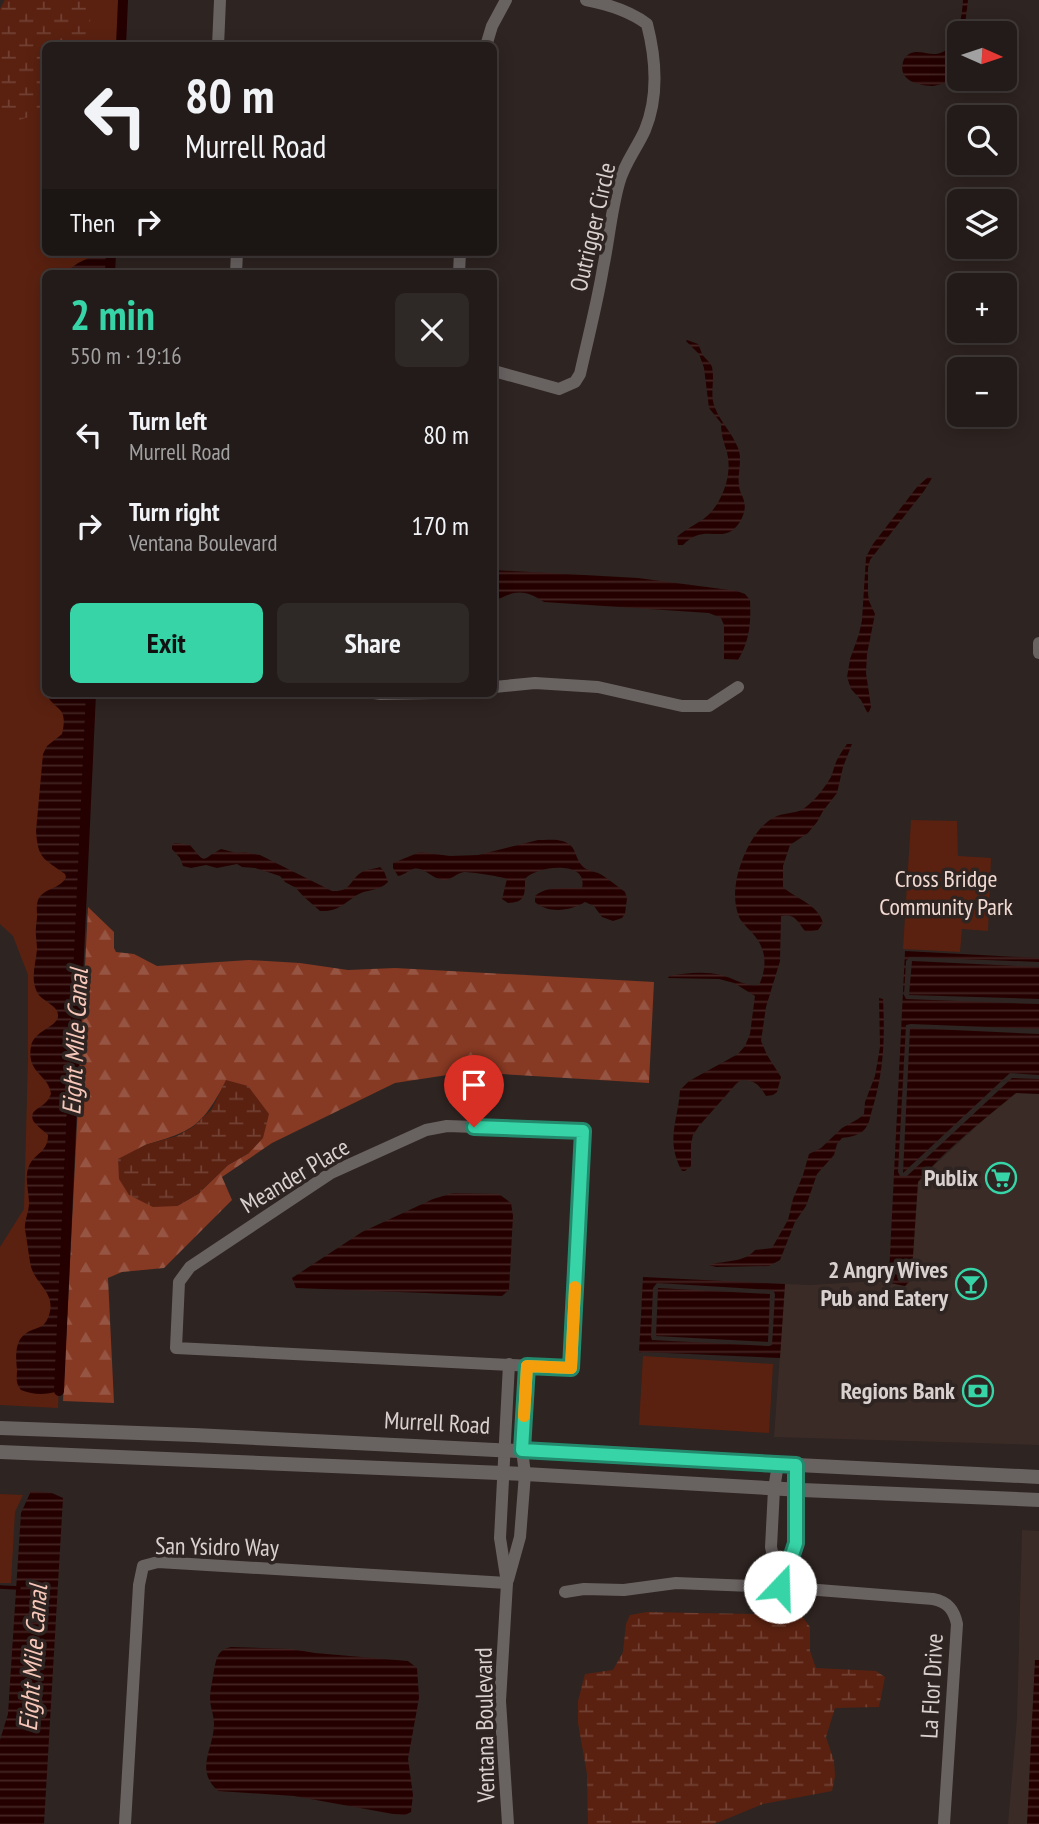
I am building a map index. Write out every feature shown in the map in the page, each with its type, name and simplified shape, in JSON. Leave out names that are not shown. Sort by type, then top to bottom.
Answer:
[{"type":"street","points":[[218,42],[220,0]]},
{"type":"street","points":[[487,42],[492,26],[506,0]]},
{"type":"street","name":"Outrigger Circle","points":[[497,372],[559,389],[575,382],[580,373],[597,301],[619,183],[651,112],[655,64],[647,24],[637,16],[586,0]]},
{"type":"street","points":[[1039,643],[1039,653]]},
{"type":"street","points":[[497,687],[535,683],[598,687],[682,706],[709,706],[738,687]]},
{"type":"street","name":"Meander Place","points":[[447,1126],[583,1131],[571,1368],[527,1366],[176,1348],[179,1282],[191,1267],[331,1173],[426,1130],[447,1126]]},
{"type":"street","name":"Ventana Boulevard","points":[[508,1824],[500,1700],[507,1583],[500,1538],[509,1364]]},
{"type":"street","name":"Ventana Boulevard","points":[[507,1583],[520,1537],[525,1474],[522,1450],[527,1366]]},
{"type":"street","name":"Murrell Road","points":[[0,1428],[504,1449],[1039,1477]]},
{"type":"street","name":"Murrell Road","points":[[0,1452],[525,1474],[774,1489],[1039,1500]]},
{"type":"street","points":[[778,1464],[771,1547],[781,1571],[780,1587]]},
{"type":"street","points":[[781,1571],[790,1561],[796,1543],[796,1465]]},
{"type":"street","name":"San Ysidro Way","points":[[125,1824],[139,1585],[143,1566],[158,1562],[507,1583]]},
{"type":"street","name":"La Flor Drive","points":[[565,1592],[584,1589],[624,1590],[676,1583],[780,1587],[933,1598],[945,1602],[953,1611],[957,1624],[944,1823]]},
{"type":"shaded area","points":[[1016,1093],[1039,1094],[1039,1445],[774,1437],[785,1284],[880,1281],[905,1286],[912,1270],[918,1182]]},
{"type":"shaded area","points":[[1022,1530],[1039,1531],[1039,1660],[1035,1660],[1027,1824],[1008,1824],[1017,1718]]},
{"type":"green space","points":[[5,0],[121,0],[119,42],[42,42],[42,256],[109,256],[109,270],[42,270],[42,697],[90,697],[58,1408],[0,1405],[0,1247],[24,1209],[28,975],[13,936],[0,924],[0,9]]},
{"type":"green space","points":[[5,0],[100,0],[83,42],[42,42],[42,113],[0,126],[0,9]]},
{"type":"green space","name":"Cross Bridge Community Park","points":[[911,820],[957,821],[958,856],[991,858],[988,931],[962,929],[960,952],[903,949]]},
{"type":"green space","points":[[88,907],[114,932],[116,952],[134,954],[157,966],[249,960],[300,963],[348,970],[395,968],[654,982],[649,1083],[467,1072],[395,1083],[272,1143],[222,1177],[232,1200],[164,1268],[122,1272],[108,1278],[114,1403],[63,1401]],"holes":[[[226,1081],[249,1153],[228,1165],[198,1194],[177,1206],[145,1145],[195,1125],[210,1108]]]},
{"type":"green space","points":[[226,1080],[248,1086],[269,1114],[263,1138],[249,1153],[228,1165],[198,1194],[177,1206],[153,1207],[129,1195],[119,1179],[118,1159],[145,1145],[177,1136],[193,1127],[212,1109]]},
{"type":"green space","points":[[643,1356],[773,1364],[769,1433],[639,1425]]},
{"type":"green space","points":[[0,1494],[23,1495],[15,1512],[11,1583],[0,1583]]},
{"type":"green space","points":[[647,1612],[801,1615],[810,1627],[810,1651],[816,1668],[876,1671],[885,1677],[879,1707],[835,1708],[826,1737],[834,1761],[832,1791],[763,1804],[714,1824],[588,1824],[587,1774],[578,1723],[578,1701],[585,1674],[613,1670],[623,1652],[626,1624],[630,1615]]},
{"type":"water","points":[[963,0],[968,0],[965,21],[960,21]]},
{"type":"water","points":[[947,49],[946,82],[934,86],[920,84],[903,73],[903,62],[909,54],[943,52]]},
{"type":"water","points":[[111,256],[110,270],[69,270],[87,259]]},
{"type":"water","points":[[687,340],[698,344],[712,367],[714,405],[739,453],[739,487],[745,509],[733,530],[722,534],[697,535],[683,545],[678,545],[677,537],[704,519],[717,505],[724,490],[729,465],[721,423],[709,408],[704,368],[699,354]]},
{"type":"water","points":[[928,477],[932,478],[924,491],[870,560],[868,594],[875,614],[867,654],[866,673],[871,707],[868,714],[851,689],[847,677],[862,620],[866,557],[917,487]]},
{"type":"water","points":[[497,570],[638,578],[745,594],[750,600],[750,624],[738,660],[724,659],[724,625],[721,618],[709,613],[544,602],[525,593],[507,595],[497,600]]},
{"type":"water","points":[[48,697],[91,697],[59,1391],[40,1394],[26,1392],[19,1387],[16,1356],[21,1337],[45,1324],[50,1307],[48,1295],[31,1267],[25,1227],[29,1203],[28,1170],[31,1162],[46,1146],[48,1135],[34,1122],[32,1116],[51,1094],[32,1062],[31,1046],[37,1036],[55,1023],[58,1015],[55,1008],[39,995],[35,987],[37,904],[40,896],[60,884],[66,877],[40,853],[36,831],[43,754],[47,746],[62,734],[64,724],[60,709]]},
{"type":"water","points":[[847,744],[852,744],[837,793],[808,833],[790,845],[783,866],[783,887],[812,906],[823,923],[818,930],[806,932],[793,917],[781,916],[780,961],[766,1007],[761,1041],[781,1077],[777,1092],[766,1096],[754,1082],[741,1080],[736,1084],[693,1135],[691,1166],[682,1171],[673,1140],[680,1090],[689,1081],[738,1054],[745,1046],[750,1034],[755,996],[734,983],[719,979],[668,978],[682,974],[708,973],[726,976],[749,985],[759,985],[764,966],[763,953],[758,941],[740,919],[736,906],[735,887],[741,864],[761,827],[777,816],[800,810],[817,796],[831,777],[837,759]]},
{"type":"water","points":[[538,840],[567,843],[586,869],[602,875],[625,892],[627,898],[622,918],[613,921],[602,917],[594,906],[585,902],[553,910],[535,902],[535,896],[546,890],[582,888],[582,879],[570,869],[549,868],[531,874],[525,879],[521,899],[508,903],[502,899],[507,879],[464,872],[443,880],[417,869],[398,876],[393,868],[393,863],[420,852],[450,856],[478,855]]},
{"type":"water","points":[[175,843],[190,845],[204,859],[221,849],[260,855],[332,891],[347,888],[362,872],[380,867],[388,882],[361,893],[336,909],[320,911],[280,876],[237,864],[217,868],[206,865],[191,868],[183,866],[172,849]]},
{"type":"water","points":[[905,951],[1039,958],[1039,962],[910,957],[906,961],[904,995],[906,999],[1039,1004],[1039,1029],[906,1025],[898,1172],[900,1176],[907,1176],[1012,1078],[1039,1079],[1039,1094],[1016,1093],[952,1147],[918,1182],[912,1270],[910,1281],[905,1286],[880,1280],[887,1279],[889,1275]]},
{"type":"water","points":[[912,961],[1039,967],[1039,999],[909,995]]},
{"type":"water","points":[[879,998],[883,999],[883,1053],[877,1093],[867,1126],[858,1134],[842,1138],[834,1155],[817,1174],[806,1206],[795,1222],[780,1260],[769,1266],[709,1265],[740,1259],[755,1250],[772,1248],[788,1220],[809,1154],[821,1148],[842,1128],[864,1114],[880,1047]]},
{"type":"water","points":[[910,1028],[1039,1034],[1039,1075],[1010,1073],[903,1173]]},
{"type":"water","points":[[453,1193],[499,1194],[511,1203],[513,1216],[509,1290],[502,1296],[296,1288],[292,1278],[362,1232],[433,1199]]},
{"type":"water","points":[[643,1277],[785,1284],[780,1358],[639,1353]],"holes":[[[657,1283],[773,1290],[772,1345],[652,1340],[653,1288]]]},
{"type":"water","points":[[658,1288],[770,1294],[768,1342],[656,1336]]},
{"type":"water","points":[[31,1491],[52,1493],[63,1498],[44,1824],[0,1824],[0,1740],[8,1714],[21,1513]]},
{"type":"water","points":[[231,1647],[291,1649],[408,1661],[417,1668],[419,1698],[408,1759],[413,1795],[411,1812],[405,1815],[393,1814],[294,1796],[218,1791],[207,1775],[206,1767],[214,1724],[210,1692],[217,1658],[222,1651]]},
{"type":"water","points":[[1035,1660],[1039,1660],[1039,1824],[1027,1824]]},
{"type":"waterway","name":"Eight Mile Canal","points":[[121,42],[123,0]]},
{"type":"waterway","name":"Eight Mile Canal","points":[[110,270],[111,256]]},
{"type":"waterway","name":"Eight Mile Canal","points":[[59,1391],[91,697]]},
{"type":"waterway","points":[[0,1587],[19,1588]]},
{"type":"slow traffic","points":[[524,1416],[527,1366],[571,1368],[575,1287]]},
{"type":"place","name":"Publix","points":[[1001,1178]]},
{"type":"place","name":"2 Angry Wives Pub and Eatery","points":[[971,1284]]},
{"type":"place","name":"Regions Bank","points":[[978,1391]]},
{"type":"route","points":[[474,1127],[583,1131],[571,1368],[527,1366],[522,1450],[796,1465],[796,1543],[790,1561],[781,1571],[780,1587]]}]
